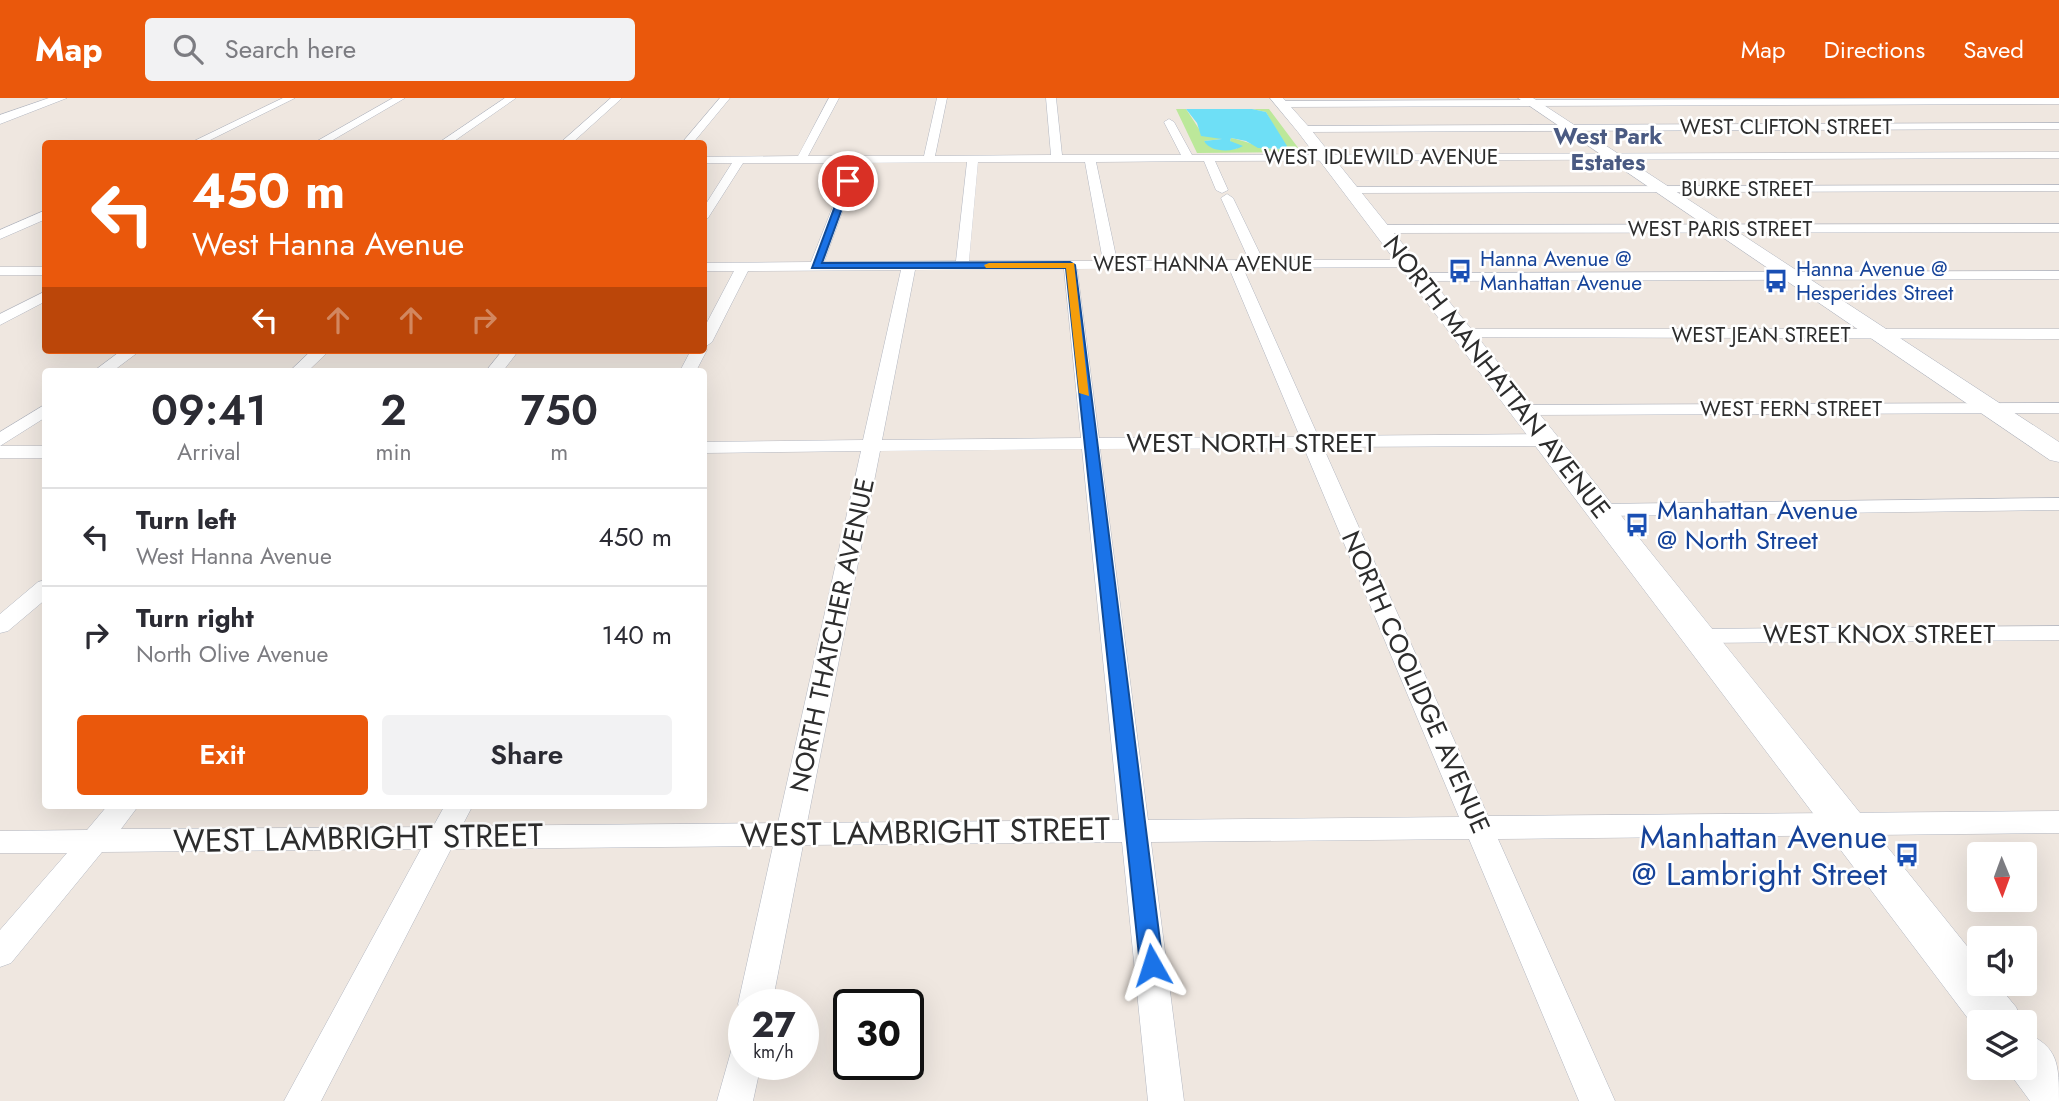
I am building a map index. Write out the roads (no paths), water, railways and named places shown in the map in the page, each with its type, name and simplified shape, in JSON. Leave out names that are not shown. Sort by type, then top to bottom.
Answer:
[{"type":"street","points":[[0,120],[61,98]]},
{"type":"street","points":[[201,140],[290,98]]},
{"type":"street","points":[[324,140],[400,98]]},
{"type":"street","points":[[448,140],[511,98]]},
{"type":"street","points":[[570,140],[618,98]]},
{"type":"street","points":[[689,140],[725,98]]},
{"type":"street","points":[[801,160],[834,98]]},
{"type":"street","points":[[929,159],[942,98]]},
{"type":"street","points":[[1051,98],[1056,159]]},
{"type":"street","points":[[1280,101],[2059,101]]},
{"type":"street","name":"NORTH MANHATTAN AVENUE","points":[[1280,101],[1990,1010]]},
{"type":"street","points":[[1528,101],[2059,454]]},
{"type":"street","points":[[1169,121],[1188,158]]},
{"type":"street","name":"WEST CLIFTON STREET","points":[[1303,128],[2059,126]]},
{"type":"street","name":"WEST IDLEWILD AVENUE","points":[[707,160],[2059,155]]},
{"type":"street","name":"NORTH COOLIDGE AVENUE","points":[[1208,158],[1224,194],[1246,264],[1311,442],[1597,1101]]},
{"type":"street","points":[[962,266],[972,159]]},
{"type":"street","points":[[1090,159],[1111,265]]},
{"type":"street","points":[[707,210],[740,160]]},
{"type":"street","points":[[816,266],[856,160]]},
{"type":"street","name":"BURKE STREET","points":[[1351,190],[2059,188]]},
{"type":"street","points":[[0,235],[42,216]]},
{"type":"street","name":"WEST PARIS STREET","points":[[1382,229],[2059,228]]},
{"type":"street","name":"WEST HANNA AVENUE","points":[[707,267],[1246,264],[1414,270],[1792,276],[2059,275]]},
{"type":"street","points":[[1070,265],[1167,1101]]},
{"type":"street","name":"NORTH THATCHER AVENUE","points":[[758,989],[909,266]]},
{"type":"street","points":[[707,336],[743,267]]},
{"type":"street","points":[[0,271],[42,271]]},
{"type":"street","points":[[0,320],[42,297]]},
{"type":"street","name":"WEST JEAN STREET","points":[[1464,334],[2059,334]]},
{"type":"street","points":[[106,368],[127,354]]},
{"type":"street","points":[[301,368],[317,354]]},
{"type":"street","points":[[497,368],[509,354]]},
{"type":"street","name":"WEST FERN STREET","points":[[1523,410],[2059,408]]},
{"type":"street","points":[[0,440],[42,412]]},
{"type":"street","name":"WEST NORTH STREET","points":[[707,447],[1546,440]]},
{"type":"street","points":[[0,452],[42,452]]},
{"type":"street","points":[[1601,510],[2059,504]]},
{"type":"street","points":[[0,626],[42,590]]},
{"type":"street","name":"WEST KNOX STREET","points":[[1698,636],[2059,633]]},
{"type":"street","points":[[0,953],[122,809]]},
{"type":"street","points":[[302,1101],[457,809]]},
{"type":"street","name":"WEST LAMBRIGHT STREET","points":[[0,842],[2059,822]]},
{"type":"street","points":[[2037,1071],[2059,1099]]},
{"type":"street","points":[[735,1101],[740,1080]]},
{"type":"water","points":[[1186,109],[1252,109],[1266,112],[1287,146],[1286,149],[1258,148],[1246,141],[1231,138],[1230,141],[1243,146],[1227,150],[1211,147],[1204,141],[1222,139],[1201,136],[1197,123]]},
{"type":"place","name":"Hanna Avenue @ Manhattan Avenue","points":[[1460,271]]},
{"type":"place","name":"Hanna Avenue @ Hesperides Street","points":[[1776,281]]},
{"type":"place","name":"Manhattan Avenue @ North Street","points":[[1637,525]]},
{"type":"place","name":"Manhattan Avenue @ Lambright Street","points":[[1907,855]]},
{"type":"district","name":"West Park Estates","points":[[1608,149]]}]
